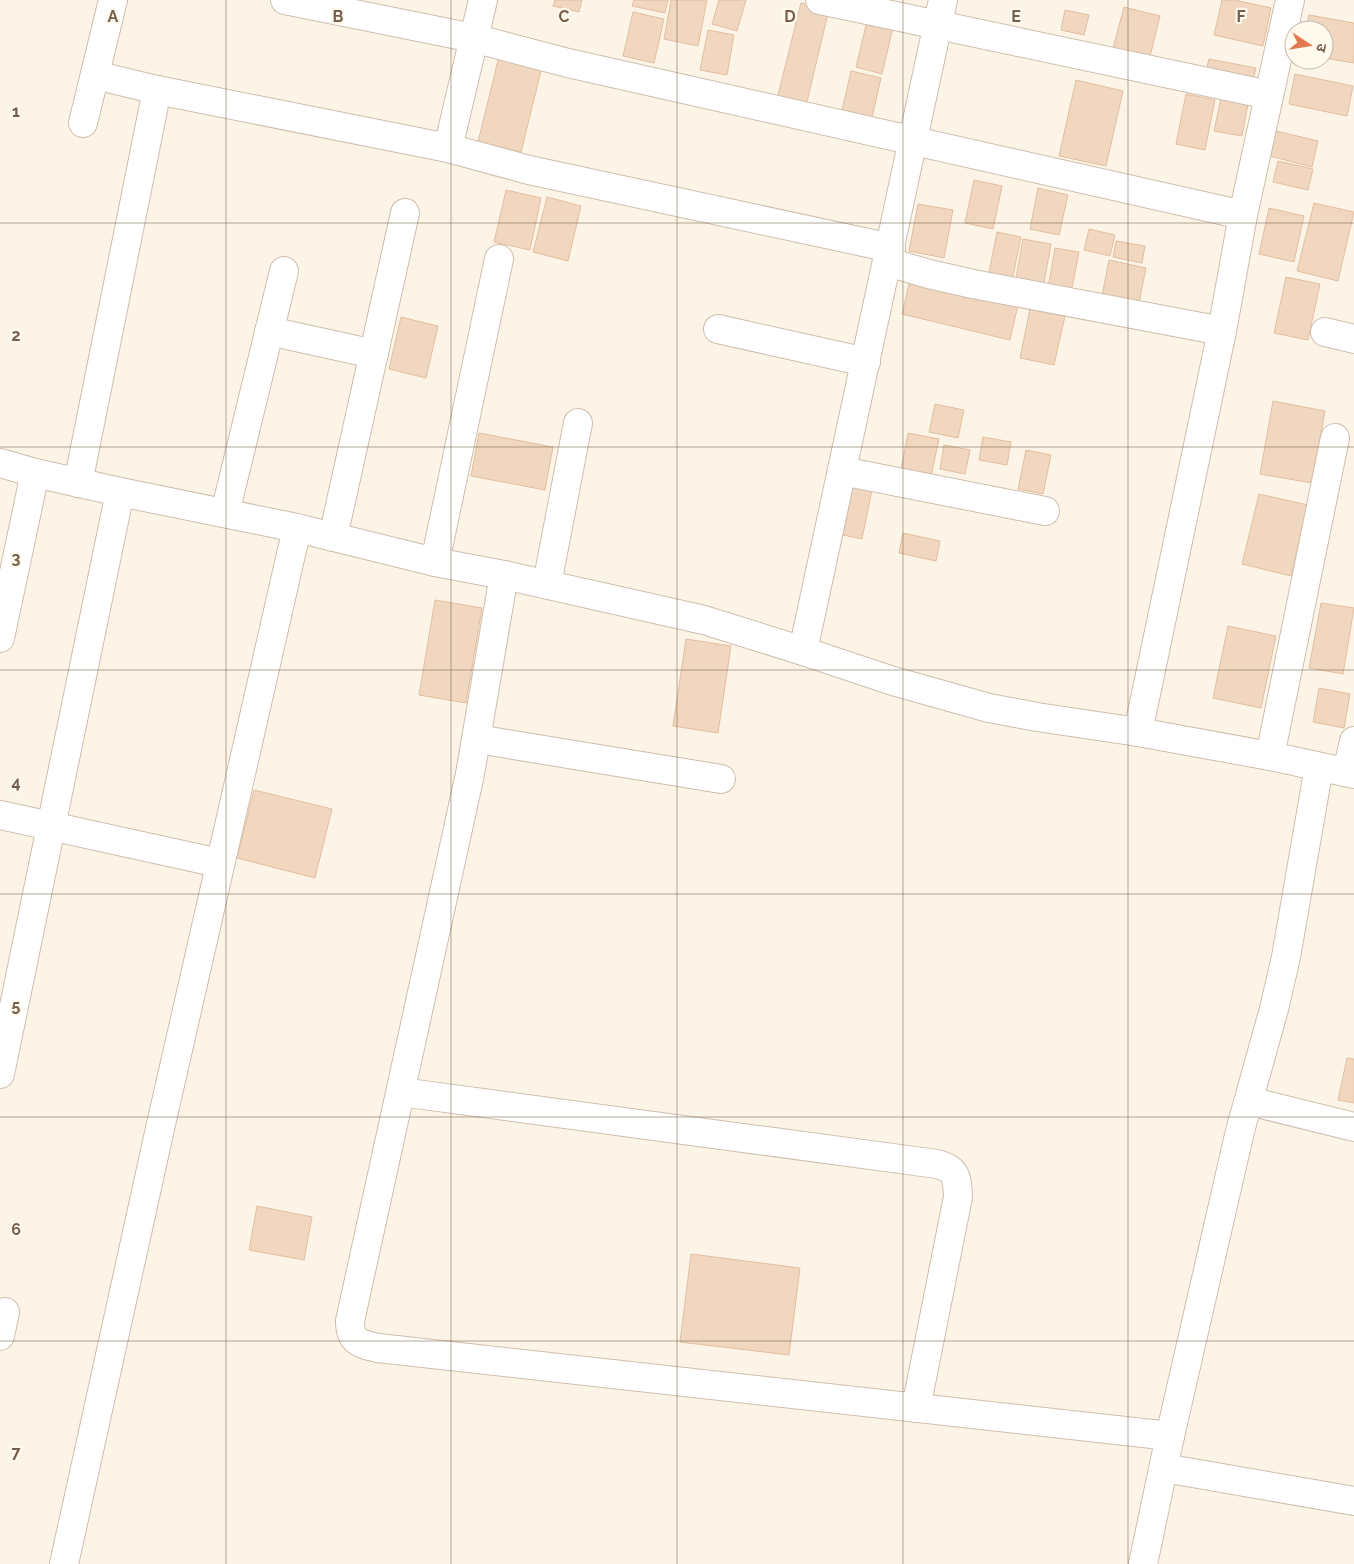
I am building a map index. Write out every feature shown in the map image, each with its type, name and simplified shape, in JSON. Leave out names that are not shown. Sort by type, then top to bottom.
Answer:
[{"type":"street","points":[[83,123],[113,0]]},
{"type":"street","points":[[284,0],[473,38],[568,63],[1243,215]]},
{"type":"street","points":[[448,148],[483,0]]},
{"type":"street","points":[[820,0],[1269,95]]},
{"type":"street","points":[[803,651],[943,0]]},
{"type":"street","points":[[1138,732],[1222,331],[1243,215],[1290,0]]},
{"type":"street","points":[[95,76],[448,148],[529,170],[889,255],[929,274],[973,284],[1222,331]]},
{"type":"street","points":[[78,483],[157,90]]},
{"type":"street","points":[[333,537],[405,212]]},
{"type":"street","points":[[435,562],[499,259]]},
{"type":"street","points":[[225,513],[284,271]]},
{"type":"street","points":[[718,329],[866,362]]},
{"type":"street","points":[[270,331],[374,354]]},
{"type":"street","points":[[1325,332],[1354,339]]},
{"type":"street","points":[[547,584],[578,423]]},
{"type":"street","points":[[1270,756],[1334,438]]},
{"type":"street","points":[[0,463],[78,483],[297,528],[435,562],[547,584],[704,620],[893,681],[989,708],[1138,732],[1270,756],[1350,773],[1354,741]]},
{"type":"street","points":[[842,471],[1045,511]]},
{"type":"street","points":[[0,638],[35,473]]},
{"type":"street","points":[[0,1074],[120,492]]},
{"type":"street","points":[[64,1564],[219,863],[297,528]]},
{"type":"street","points":[[504,575],[477,739],[350,1322],[350,1330],[354,1338],[362,1345],[387,1350],[1170,1436]]},
{"type":"street","points":[[477,739],[722,779]]},
{"type":"street","points":[[1143,1564],[1170,1436],[1240,1131],[1274,1010],[1286,957],[1319,767]]},
{"type":"street","points":[[0,815],[219,863]]},
{"type":"street","points":[[401,1092],[947,1166],[955,1174],[958,1197],[916,1408]]},
{"type":"street","points":[[1248,1101],[1354,1127]]},
{"type":"street","points":[[1164,1468],[1354,1501]]},
{"type":"building","points":[[555,0],[582,0],[579,12],[553,6]]},
{"type":"building","points":[[634,0],[668,0],[665,13],[632,6]]},
{"type":"building","points":[[671,0],[707,0],[698,46],[664,39]]},
{"type":"building","points":[[719,0],[746,0],[737,31],[712,24]]},
{"type":"building","points":[[1222,0],[1235,0],[1271,8],[1263,46],[1214,35]]},
{"type":"building","points":[[801,3],[829,9],[806,106],[777,99]]},
{"type":"building","points":[[1124,7],[1160,16],[1149,61],[1112,52]]},
{"type":"building","points":[[1065,10],[1089,15],[1084,35],[1061,30]]},
{"type":"building","points":[[633,12],[664,19],[654,63],[623,56]]},
{"type":"building","points":[[1309,15],[1354,23],[1354,63],[1334,60],[1334,20],[1308,20]]},
{"type":"building","points":[[868,17],[894,23],[882,74],[856,67]]},
{"type":"building","points":[[708,30],[734,35],[727,75],[700,70]]},
{"type":"building","points":[[501,48],[544,59],[521,152],[478,142]]},
{"type":"building","points":[[1209,59],[1256,68],[1253,81],[1206,71]]},
{"type":"building","points":[[851,71],[881,78],[870,126],[840,119]]},
{"type":"building","points":[[1295,74],[1353,86],[1347,116],[1289,104]]},
{"type":"building","points":[[1076,80],[1123,91],[1106,166],[1059,156]]},
{"type":"building","points":[[1186,94],[1215,100],[1205,150],[1176,144]]},
{"type":"building","points":[[1221,98],[1248,104],[1242,136],[1214,131]]},
{"type":"building","points":[[1264,128],[1318,141],[1312,167],[1258,153]]},
{"type":"building","points":[[1278,161],[1313,169],[1308,190],[1273,182]]},
{"type":"building","points":[[974,180],[1002,186],[993,229],[965,223]]},
{"type":"building","points":[[1038,188],[1068,195],[1059,235],[1030,229]]},
{"type":"building","points":[[506,190],[541,198],[530,250],[494,242]]},
{"type":"building","points":[[547,197],[581,206],[568,261],[533,252]]},
{"type":"building","points":[[1314,203],[1354,212],[1338,281],[1297,271]]},
{"type":"building","points":[[918,204],[953,210],[944,258],[909,251]]},
{"type":"building","points":[[1269,208],[1304,216],[1294,262],[1259,254]]},
{"type":"building","points":[[1089,229],[1115,235],[1110,256],[1084,250]]},
{"type":"building","points":[[997,232],[1021,237],[1011,286],[987,282]]},
{"type":"building","points":[[1023,239],[1051,244],[1042,294],[1014,289]]},
{"type":"building","points":[[1116,241],[1145,246],[1142,263],[1113,257]]},
{"type":"building","points":[[1055,248],[1079,252],[1070,298],[1047,294]]},
{"type":"building","points":[[1109,260],[1146,268],[1137,313],[1100,306]]},
{"type":"building","points":[[1286,277],[1320,284],[1308,340],[1274,333]]},
{"type":"building","points":[[910,279],[1018,305],[1010,340],[902,314]]},
{"type":"building","points":[[1030,309],[1065,316],[1054,365],[1020,358]]},
{"type":"building","points":[[401,317],[438,326],[426,378],[389,369]]},
{"type":"building","points":[[1273,401],[1325,411],[1312,483],[1260,474]]},
{"type":"building","points":[[935,404],[964,410],[958,438],[929,432]]},
{"type":"building","points":[[479,433],[553,447],[545,490],[471,476]]},
{"type":"building","points":[[908,433],[939,439],[931,476],[901,470]]},
{"type":"building","points":[[983,437],[1011,442],[1007,465],[979,460]]},
{"type":"building","points":[[944,445],[970,450],[965,474],[940,469]]},
{"type":"building","points":[[1026,450],[1051,455],[1043,494],[1018,489]]},
{"type":"building","points":[[853,486],[872,490],[862,539],[843,535]]},
{"type":"building","points":[[1259,494],[1308,505],[1291,576],[1242,564]]},
{"type":"building","points":[[903,533],[940,541],[936,561],[899,553]]},
{"type":"building","points":[[435,600],[482,608],[466,703],[419,695]]},
{"type":"building","points":[[1321,603],[1354,608],[1343,674],[1309,668]]},
{"type":"building","points":[[1228,626],[1276,636],[1261,708],[1213,698]]},
{"type":"building","points":[[686,639],[731,646],[718,733],[673,726]]},
{"type":"building","points":[[1319,688],[1350,694],[1344,728],[1313,722]]},
{"type":"building","points":[[254,790],[332,809],[315,878],[237,858]]},
{"type":"building","points":[[1347,1058],[1354,1059],[1354,1103],[1338,1100]]},
{"type":"building","points":[[257,1206],[312,1217],[304,1260],[249,1250]]},
{"type":"building","points":[[691,1254],[800,1268],[789,1355],[680,1342]]}]
